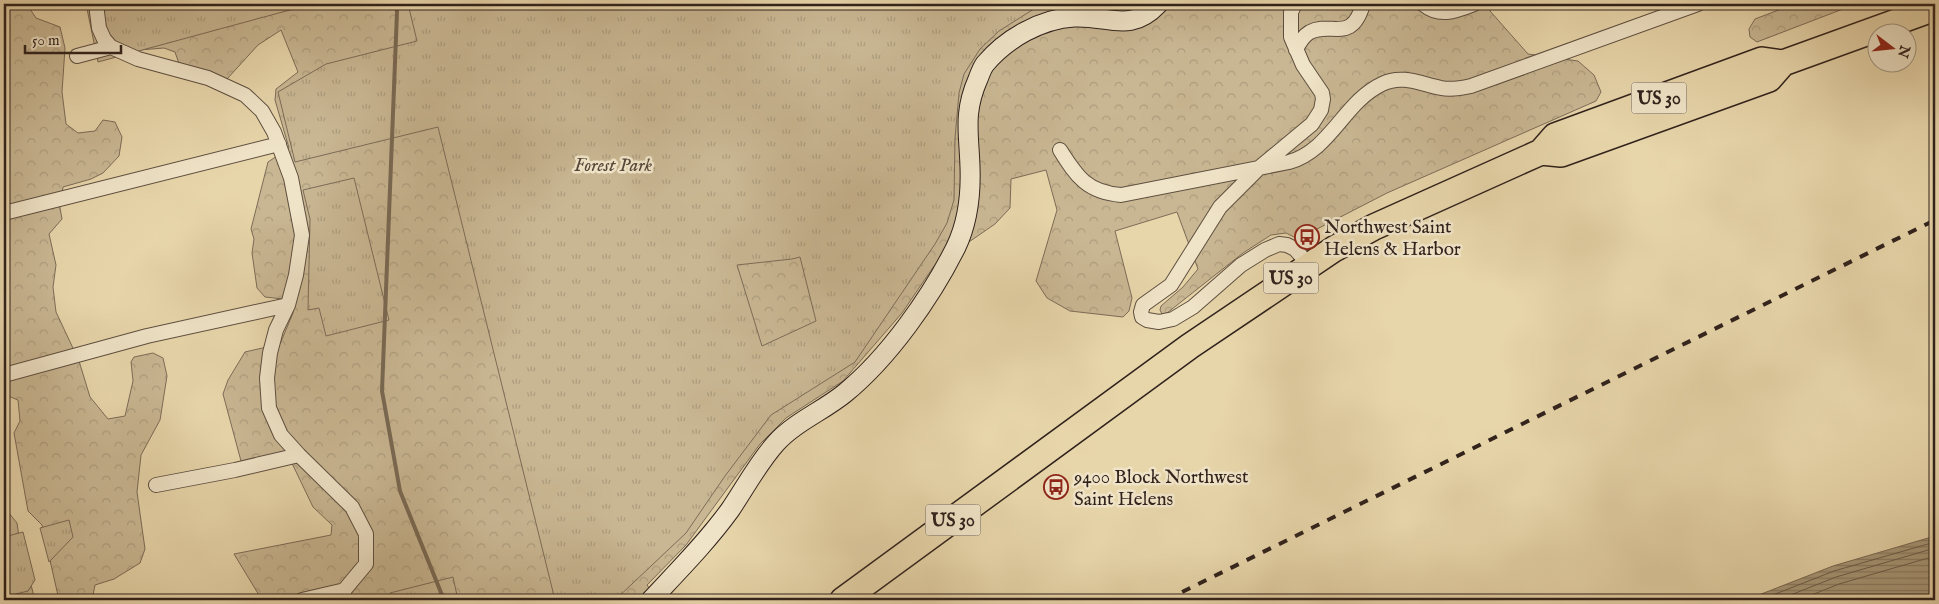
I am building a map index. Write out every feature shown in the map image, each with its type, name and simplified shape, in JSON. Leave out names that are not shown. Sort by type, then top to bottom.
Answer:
[{"type":"highway","name":"US 30","points":[[844,600],[1198,341],[1334,249],[1374,227],[1541,152],[1555,136],[1762,60],[1783,63],[1924,9]]},
{"type":"main road","points":[[651,600],[699,549],[729,512],[764,458],[777,442],[798,424],[845,393],[881,357],[921,306],[955,248],[968,210],[970,168],[968,107],[984,66],[996,53],[1024,32],[1041,24],[1072,17],[1131,22],[1140,18],[1158,4]]},
{"type":"street","points":[[96,4],[100,28],[104,39],[111,47],[138,59],[208,78],[245,95],[262,110],[279,144],[291,178],[302,235],[296,275],[288,305],[276,330],[270,353],[268,378],[269,408],[281,435],[352,507],[366,534],[366,564],[341,595],[302,600]]},
{"type":"street","points":[[1295,4],[1291,12],[1290,28],[1296,50],[1303,65],[1319,86],[1323,105],[1312,124],[1259,168],[1220,207],[1172,286],[1143,305],[1140,310],[1142,317],[1159,322],[1173,319],[1193,307],[1241,266],[1275,245],[1287,244],[1295,249],[1310,265]]},
{"type":"street","points":[[1296,50],[1302,38],[1309,32],[1336,30],[1352,24],[1361,11],[1363,4]]},
{"type":"street","points":[[1423,4],[1433,11],[1440,13],[1454,11],[1474,4]]},
{"type":"street","points":[[1060,150],[1074,173],[1083,182],[1101,192],[1115,195],[1132,194],[1259,168],[1297,159],[1313,151],[1361,99],[1383,83],[1406,80],[1441,88],[1461,88],[1698,4]]},
{"type":"street","points":[[77,56],[111,47]]},
{"type":"street","points":[[4,214],[279,144]]},
{"type":"street","points":[[4,375],[148,336],[288,305]]},
{"type":"street","points":[[156,485],[235,470],[299,455]]},
{"type":"green space","points":[[4,4],[32,4],[30,9],[36,18],[60,27],[65,48],[62,92],[66,124],[78,133],[95,131],[103,120],[115,122],[122,137],[119,156],[103,173],[91,179],[63,187],[60,208],[62,219],[49,234],[56,265],[53,287],[56,312],[79,361],[90,397],[108,419],[125,416],[133,381],[131,362],[134,357],[153,353],[163,358],[167,376],[160,420],[141,455],[137,492],[145,549],[140,563],[114,579],[95,585],[92,600],[59,600],[42,525],[28,511],[14,433],[20,421],[18,400],[8,396],[4,385]]},
{"type":"green space","points":[[86,4],[312,4],[98,62]]},
{"type":"green space","points":[[87,4],[1492,4],[1490,11],[1528,54],[1578,61],[1594,75],[1601,92],[1596,101],[1387,193],[1317,229],[1296,238],[1286,233],[1271,235],[1243,253],[1167,313],[1162,314],[1161,306],[1183,287],[1198,269],[1177,212],[1115,231],[1132,298],[1129,311],[1123,317],[1070,311],[1047,298],[1036,281],[1057,210],[1046,170],[1011,179],[1010,208],[995,224],[934,266],[902,313],[843,381],[786,418],[760,444],[686,545],[647,585],[657,600],[262,600],[234,554],[331,535],[332,525],[313,507],[288,455],[241,461],[223,394],[228,380],[245,352],[280,344],[293,313],[292,300],[265,297],[257,288],[252,253],[254,239],[251,229],[268,162],[289,148],[275,100],[276,89],[298,72],[281,30],[258,45],[227,79],[183,75],[175,52],[164,48],[127,51]]},
{"type":"green space","name":"Forest Park","points":[[408,4],[1132,4],[1116,11],[1077,6],[1037,7],[999,31],[980,49],[964,74],[959,93],[955,138],[954,200],[947,223],[935,244],[855,362],[771,415],[725,476],[686,533],[615,600],[555,600],[438,127],[295,162],[278,92],[326,64],[417,41]],"holes":[[[800,257],[816,321],[762,346],[737,265]]]},
{"type":"green space","points":[[1794,4],[1856,4],[1757,42],[1750,37],[1749,29],[1755,19]]},
{"type":"green space","points":[[354,178],[389,320],[326,336],[319,308],[308,310],[310,219],[303,190]]},
{"type":"green space","points":[[4,507],[17,523],[20,543],[35,600],[4,600]]},
{"type":"green space","points":[[69,520],[73,537],[49,562],[40,528]]},
{"type":"green space","points":[[23,532],[35,580],[28,591],[4,597],[4,537]]},
{"type":"green space","points":[[453,577],[458,600],[392,600],[390,593]]},
{"type":"water","points":[[1935,536],[1935,600],[1746,600],[1833,566]]},
{"type":"waterway","points":[[396,4],[382,391],[400,491],[444,600]]},
{"type":"railway","points":[[1166,600],[1935,220]]},
{"type":"place","name":"Northwest Saint Helens & Harbor","points":[[1307,237]]},
{"type":"place","name":"9400 Block Northwest Saint Helens","points":[[1056,487]]}]
